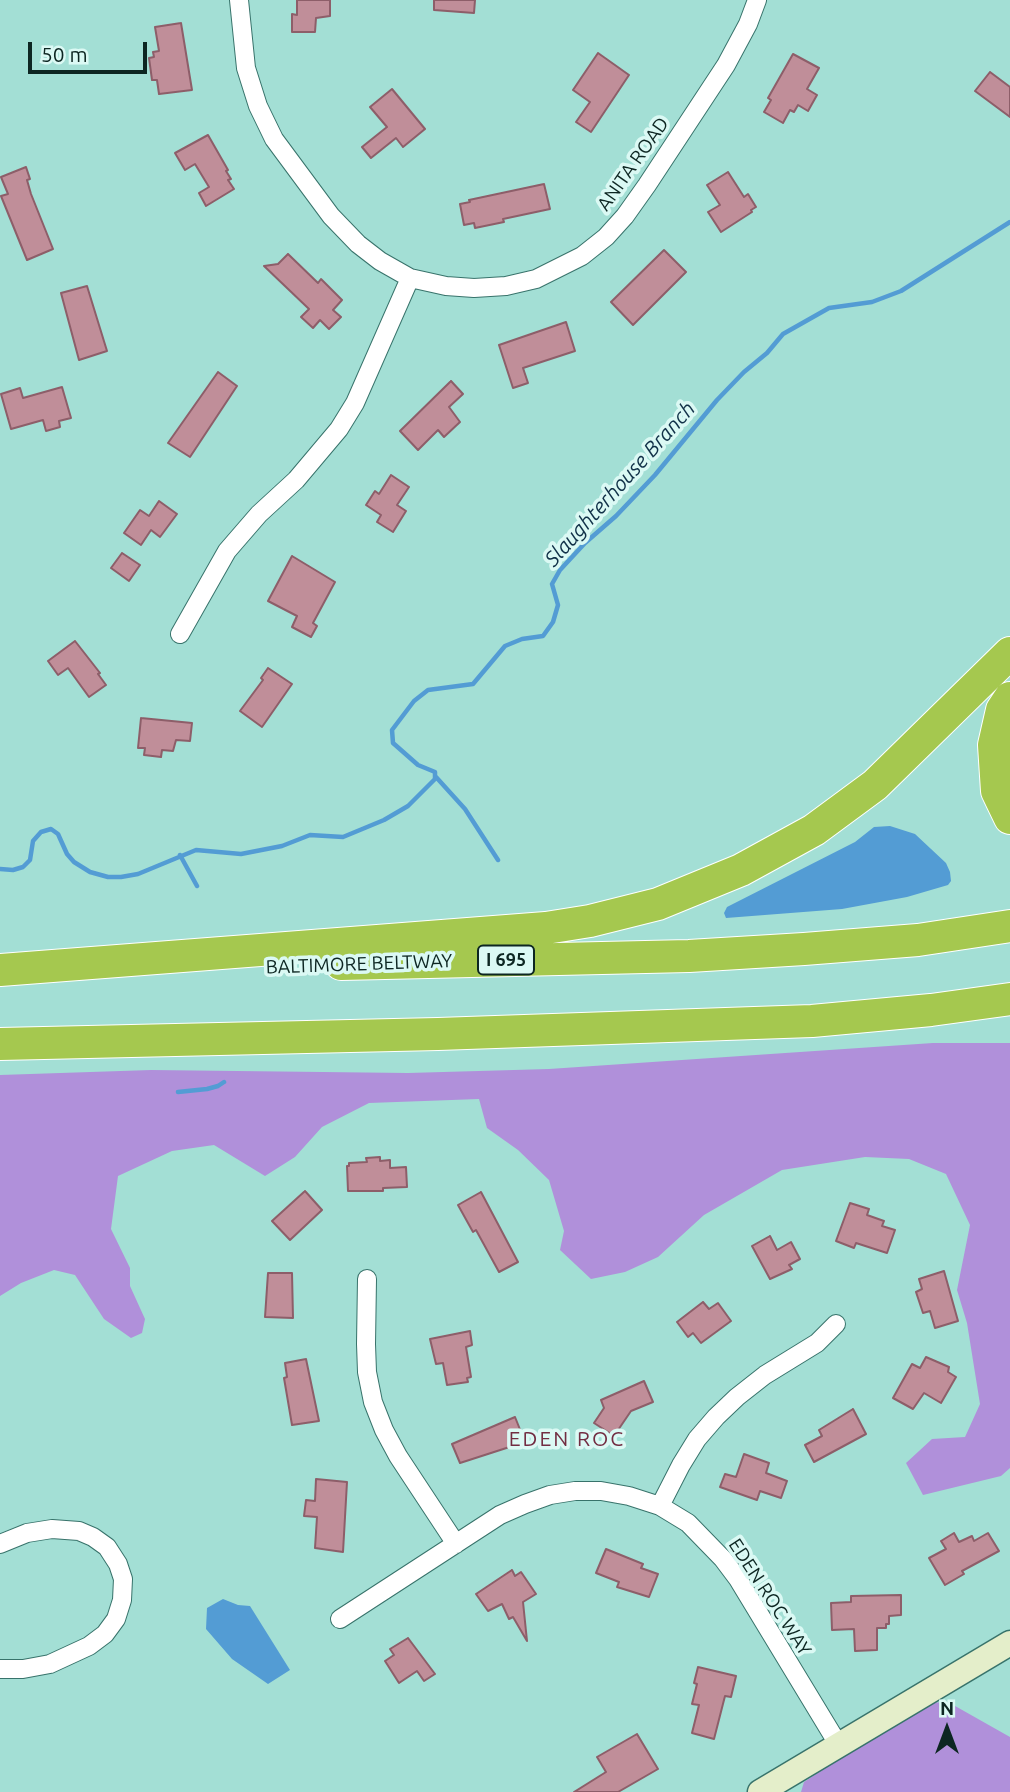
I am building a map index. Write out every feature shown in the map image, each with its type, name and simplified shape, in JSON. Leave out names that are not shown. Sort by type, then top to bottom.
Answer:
[{"type":"highway","points":[[0,971],[546,928],[590,922],[658,904],[741,870],[814,830],[875,785],[1010,653]]},
{"type":"highway","points":[[1010,698],[1002,710],[993,745],[997,791],[1010,818]]},
{"type":"highway","name":"BALTIMORE BELTWAY","points":[[0,971],[689,956],[918,940],[1010,926]]},
{"type":"highway","points":[[0,1044],[774,1023],[931,1010],[1010,999]]},
{"type":"main road","points":[[772,1789],[838,1744],[1010,1643]]},
{"type":"street","name":"ANITA ROAD","points":[[239,0],[246,68],[258,106],[274,139],[331,216],[358,244],[380,261],[410,278],[465,288],[506,286],[536,279],[559,269],[606,237],[647,185],[726,65],[748,24],[757,0]]},
{"type":"street","points":[[180,634],[227,551],[259,514],[296,480],[339,429],[355,403],[410,278]]},
{"type":"street","points":[[367,1279],[367,1372],[373,1402],[398,1457],[456,1544]]},
{"type":"street","points":[[660,1506],[697,1439],[716,1417],[765,1376],[817,1343],[836,1324]]},
{"type":"street","name":"EDEN ROC WAY","points":[[340,1619],[500,1515],[550,1495],[575,1491],[601,1491],[629,1496],[660,1506],[688,1523],[723,1559],[838,1744]]},
{"type":"street","points":[[0,1545],[26,1533],[52,1529],[79,1531],[107,1547],[118,1564],[122,1580],[122,1601],[116,1619],[97,1640],[50,1664],[23,1669],[0,1669]]},
{"type":"shaded area","points":[[933,1043],[1010,1043],[1010,1468],[1001,1476],[923,1495],[906,1463],[932,1439],[965,1437],[980,1404],[967,1323],[957,1290],[970,1225],[946,1174],[909,1159],[865,1157],[782,1170],[704,1215],[658,1257],[625,1272],[591,1279],[560,1250],[564,1231],[549,1180],[518,1150],[487,1128],[479,1099],[369,1103],[322,1127],[295,1157],[265,1176],[214,1145],[172,1151],[118,1176],[111,1229],[130,1268],[130,1286],[145,1319],[142,1333],[131,1338],[104,1319],[75,1275],[54,1270],[21,1283],[0,1296],[0,1075],[151,1070],[408,1073],[549,1069]]},
{"type":"shaded area","points":[[948,1702],[1010,1737],[1010,1792],[801,1792],[804,1782],[924,1703]]},
{"type":"water","points":[[890,826],[915,834],[946,863],[951,881],[948,885],[907,897],[842,909],[726,918],[724,913],[727,907],[855,842],[874,827]]},
{"type":"water","points":[[223,1599],[250,1606],[290,1670],[268,1684],[232,1659],[206,1629],[207,1608]]},
{"type":"building","points":[[297,0],[330,0],[330,16],[316,18],[315,32],[292,32],[292,14],[297,15]]},
{"type":"building","points":[[434,0],[475,0],[474,13],[434,10]]},
{"type":"building","points":[[181,23],[192,90],[159,94],[157,80],[152,80],[149,58],[154,57],[153,52],[159,51],[155,27]]},
{"type":"building","points":[[598,53],[629,75],[591,132],[576,122],[590,102],[573,90]]},
{"type":"building","points":[[793,54],[819,68],[807,89],[817,95],[808,111],[798,105],[794,112],[790,110],[783,123],[764,112],[771,100],[768,98]]},
{"type":"building","points":[[990,72],[1010,87],[1010,117],[975,91]]},
{"type":"building","points":[[392,89],[425,129],[403,147],[396,138],[371,158],[362,147],[387,127],[370,107]]},
{"type":"building","points":[[208,135],[228,170],[226,171],[231,179],[228,180],[234,189],[206,206],[199,193],[209,187],[195,164],[185,170],[175,153]]},
{"type":"building","points":[[26,167],[31,194],[53,249],[27,260],[1,196],[8,194],[1,177]]},
{"type":"building","points":[[728,172],[744,197],[748,194],[756,207],[721,232],[708,212],[720,205],[707,185]]},
{"type":"building","points":[[544,184],[550,209],[475,228],[474,223],[464,225],[460,204]]},
{"type":"building","points":[[664,250],[686,272],[633,325],[611,302]]},
{"type":"building","points":[[288,254],[318,283],[321,279],[342,300],[333,310],[341,317],[329,329],[320,320],[313,328],[301,317],[309,309],[264,266],[278,264]]},
{"type":"building","points":[[87,286],[107,351],[79,360],[61,293]]},
{"type":"building","points":[[566,322],[575,351],[523,368],[528,383],[513,388],[499,345]]},
{"type":"building","points":[[218,372],[237,386],[190,457],[168,443]]},
{"type":"building","points":[[451,381],[463,394],[449,407],[460,422],[444,437],[438,430],[418,450],[400,431]]},
{"type":"building","points":[[62,387],[71,418],[59,421],[60,427],[46,431],[43,420],[11,429],[1,394],[20,388],[23,398]]},
{"type":"building","points":[[391,475],[409,487],[397,505],[406,511],[393,532],[377,522],[381,515],[366,505],[375,491],[379,494]]},
{"type":"building","points":[[159,501],[177,514],[160,537],[151,530],[141,545],[124,533],[140,510],[149,516]]},
{"type":"building","points":[[122,553],[140,565],[129,581],[111,568]]},
{"type":"building","points":[[292,556],[335,582],[313,623],[317,626],[311,637],[292,627],[297,616],[268,601]]},
{"type":"building","points":[[75,641],[106,685],[89,697],[68,668],[58,675],[48,661]]},
{"type":"building","points":[[268,668],[292,684],[262,727],[240,711],[263,680],[261,678]]},
{"type":"building","points":[[141,718],[192,723],[190,741],[176,740],[173,751],[162,750],[161,757],[144,755],[145,748],[138,748]]},
{"type":"building","points":[[380,1157],[380,1161],[390,1160],[390,1168],[406,1167],[407,1187],[383,1188],[383,1191],[348,1191],[349,1163],[367,1162],[366,1158]]},
{"type":"building","points":[[305,1191],[322,1210],[290,1240],[272,1221]]},
{"type":"building","points":[[481,1192],[518,1262],[499,1272],[476,1230],[473,1232],[458,1205]]},
{"type":"building","points":[[850,1203],[869,1209],[867,1215],[884,1221],[882,1226],[895,1230],[887,1253],[856,1243],[854,1248],[836,1241]]},
{"type":"building","points":[[770,1236],[777,1250],[791,1242],[800,1259],[789,1265],[792,1269],[770,1279],[752,1246]]},
{"type":"building","points":[[944,1271],[958,1321],[935,1328],[930,1311],[923,1313],[916,1292],[922,1289],[919,1279]]},
{"type":"building","points":[[268,1273],[292,1273],[293,1318],[265,1317]]},
{"type":"building","points":[[703,1302],[709,1309],[718,1303],[731,1321],[701,1343],[693,1333],[688,1337],[677,1322]]},
{"type":"building","points":[[470,1331],[472,1345],[466,1347],[471,1377],[467,1378],[468,1382],[447,1385],[443,1363],[436,1364],[430,1339]]},
{"type":"building","points":[[926,1357],[949,1367],[948,1372],[956,1377],[941,1403],[924,1393],[913,1409],[893,1398],[912,1364],[920,1368]]},
{"type":"building","points":[[306,1359],[319,1421],[292,1425],[284,1378],[287,1377],[285,1363]]},
{"type":"building","points":[[644,1381],[653,1402],[631,1411],[614,1436],[594,1423],[604,1408],[601,1400]]},
{"type":"building","points":[[853,1409],[866,1434],[814,1462],[805,1445],[822,1436],[819,1430]]},
{"type":"building","points":[[515,1417],[525,1442],[460,1463],[452,1444]]},
{"type":"building","points":[[744,1454],[769,1463],[766,1473],[787,1481],[781,1498],[760,1491],[757,1500],[720,1487],[725,1474],[736,1477]]},
{"type":"building","points":[[316,1479],[347,1482],[343,1552],[315,1548],[317,1517],[304,1516],[306,1500],[315,1501]]},
{"type":"building","points":[[954,1533],[959,1542],[972,1536],[974,1541],[988,1533],[999,1551],[962,1571],[964,1574],[945,1585],[929,1558],[946,1549],[941,1541]]},
{"type":"building","points":[[606,1549],[643,1564],[641,1568],[658,1574],[649,1597],[617,1587],[619,1582],[596,1573]]},
{"type":"building","points":[[512,1570],[515,1576],[521,1572],[536,1594],[523,1602],[527,1641],[513,1617],[509,1619],[502,1604],[488,1611],[476,1594]]},
{"type":"building","points":[[901,1595],[901,1615],[889,1616],[886,1628],[877,1628],[877,1650],[855,1651],[854,1629],[832,1630],[831,1603],[851,1602],[851,1596]]},
{"type":"building","points":[[408,1638],[435,1674],[424,1681],[417,1671],[399,1683],[385,1661],[394,1655],[390,1649]]},
{"type":"building","points":[[698,1667],[736,1676],[731,1697],[725,1696],[714,1739],[692,1733],[699,1705],[692,1704]]},
{"type":"building","points":[[637,1734],[658,1769],[618,1792],[574,1792],[606,1772],[597,1757]]},
{"type":"waterway","name":"Slaughterhouse Branch","points":[[0,869],[13,870],[23,867],[30,860],[33,841],[41,832],[51,829],[58,834],[67,854],[74,862],[90,872],[121,877],[138,874],[196,850],[241,854],[282,846],[310,835],[343,837],[384,820],[408,806],[435,779],[435,772],[418,765],[393,743],[392,730],[414,701],[428,690],[473,684],[505,646],[522,639],[543,636],[553,622],[558,605],[552,584],[560,570],[655,475],[717,400],[767,353],[783,334],[829,308],[872,302],[901,291],[1010,222]]},
{"type":"waterway","points":[[436,777],[465,809],[498,860]]},
{"type":"waterway","points":[[180,855],[197,886]]},
{"type":"waterway","points":[[178,1092],[207,1089],[224,1082]]},
{"type":"district","name":"EDEN ROC","points":[[567,1439]]}]
